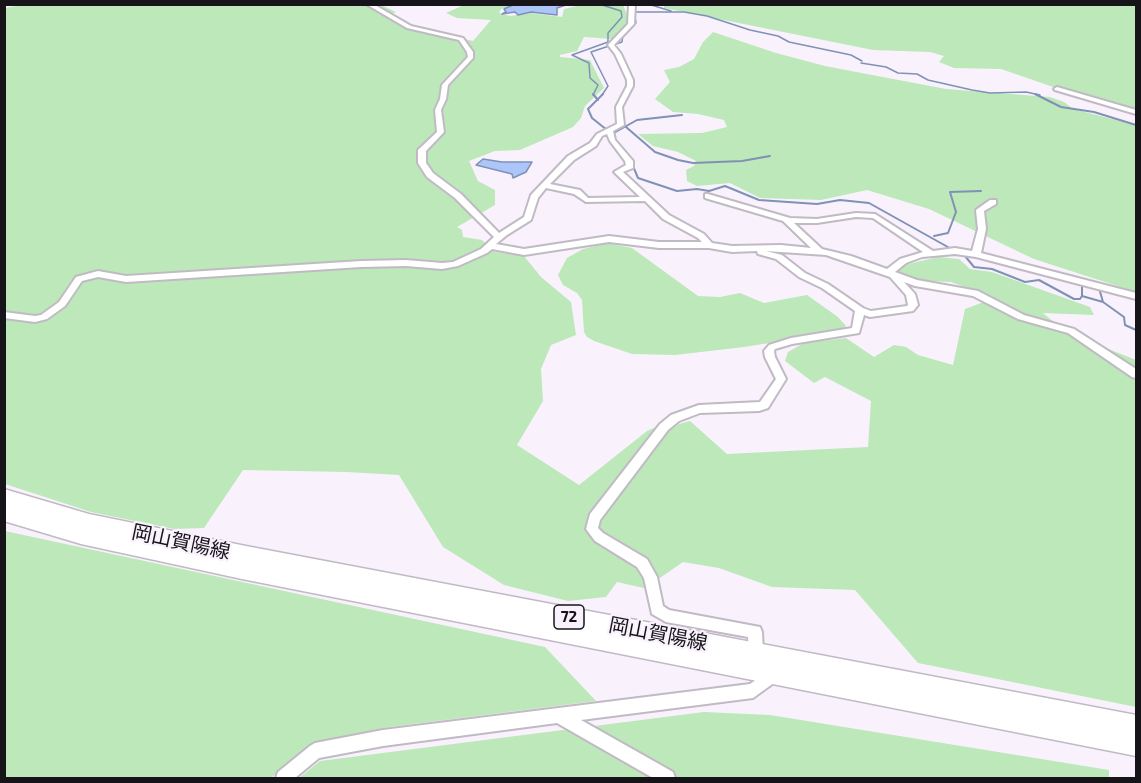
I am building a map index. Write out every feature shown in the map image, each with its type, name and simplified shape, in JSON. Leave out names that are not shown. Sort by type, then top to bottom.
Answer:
[{"type":"main road","name":"岡山賀陽線","points":[[4,497],[89,523],[235,554],[1137,728]]},
{"type":"main road","name":"岡山賀陽線","points":[[4,512],[81,534],[242,569],[1137,743]]},
{"type":"street","points":[[368,4],[409,27],[461,39],[470,52],[471,57],[445,85],[438,111],[441,132],[422,150],[422,163],[430,175],[458,196],[500,237]]},
{"type":"street","points":[[4,315],[34,319],[44,317],[62,304],[79,279],[99,274],[126,279],[361,264],[406,263],[442,266],[455,264],[491,246],[528,218],[534,197],[572,158],[593,144],[599,135],[621,125],[619,107],[630,86],[630,80],[618,54],[611,45],[632,24],[632,4]]},
{"type":"street","points":[[1057,89],[1137,112]]},
{"type":"street","points":[[609,131],[612,140],[629,161],[630,166],[618,172],[666,217],[701,236],[709,244]]},
{"type":"street","points":[[546,186],[577,192],[586,200],[648,199]]},
{"type":"street","points":[[708,196],[786,219],[818,221],[856,215],[875,216],[932,254]]},
{"type":"street","points":[[976,254],[982,229],[981,210],[993,202]]},
{"type":"street","points":[[786,219],[819,251]]},
{"type":"street","points":[[491,246],[524,252],[609,239],[659,245],[709,244],[750,250],[780,257],[802,275],[825,286],[860,310],[870,314],[910,309],[913,305],[910,294],[891,275]]},
{"type":"street","points":[[750,250],[780,248],[838,254],[926,286],[975,293],[1021,317],[1071,331],[1137,374]]},
{"type":"street","points":[[891,275],[903,261],[956,251],[976,254],[1137,296]]},
{"type":"street","points":[[756,654],[755,632],[666,616],[657,610],[650,577],[642,563],[599,537],[592,529],[594,518],[664,427],[675,418],[699,409],[764,405],[781,379],[770,357],[769,351],[772,347],[791,341],[843,335],[856,331],[860,310]]},
{"type":"street","points":[[284,778],[315,751],[383,738],[753,691],[776,673]]},
{"type":"street","points":[[559,716],[667,778]]},
{"type":"green space","points":[[28,4],[381,5],[396,12],[389,15],[408,27],[473,41],[491,20],[457,18],[446,13],[464,5],[510,4],[510,7],[501,9],[499,13],[510,16],[531,13],[562,17],[564,9],[581,5],[623,5],[629,19],[625,27],[613,39],[584,37],[577,51],[560,55],[560,57],[590,60],[604,88],[585,106],[581,118],[573,127],[520,150],[495,151],[469,161],[478,181],[495,190],[495,205],[457,227],[462,230],[463,237],[482,240],[495,252],[524,256],[541,277],[571,302],[576,335],[551,345],[541,369],[543,401],[517,445],[579,485],[647,431],[661,425],[588,530],[600,546],[638,567],[645,577],[648,589],[617,582],[606,597],[568,601],[504,585],[443,547],[399,475],[243,470],[204,528],[174,529],[91,512],[5,484],[4,318],[13,318],[4,313],[5,8]]},
{"type":"green space","points":[[664,5],[1136,5],[1136,110],[1059,89],[1001,69],[954,68],[939,62],[944,56],[930,52],[873,50],[664,8]]},
{"type":"green space","points":[[713,32],[825,66],[946,89],[1050,97],[1064,102],[1073,109],[1136,125],[1136,292],[1034,259],[929,209],[867,190],[821,200],[760,198],[730,183],[697,186],[687,181],[686,170],[694,166],[696,161],[678,152],[653,146],[638,134],[702,133],[727,127],[724,120],[698,114],[673,112],[655,99],[670,82],[664,70],[679,67],[694,59],[703,42]]},
{"type":"green space","points":[[607,243],[632,248],[698,296],[720,297],[740,293],[764,303],[807,295],[838,317],[846,326],[838,332],[675,355],[632,354],[594,341],[584,332],[582,300],[577,293],[563,285],[558,275],[567,258],[583,249]]},
{"type":"green space","points":[[938,257],[959,259],[970,269],[992,272],[1090,307],[1094,315],[1043,313],[1066,332],[1136,360],[1136,707],[918,663],[855,590],[772,587],[719,568],[683,562],[657,580],[607,539],[599,529],[599,517],[664,434],[679,424],[690,421],[727,454],[868,447],[871,401],[825,377],[814,383],[785,361],[788,352],[804,343],[846,338],[874,357],[894,345],[906,347],[918,355],[953,365],[965,309],[994,298],[951,282],[921,281],[896,273],[900,266]]},
{"type":"green space","points":[[5,531],[545,647],[596,701],[389,727],[314,742],[271,778],[5,778]]},
{"type":"green space","points":[[704,712],[770,715],[1109,770],[1109,778],[299,778],[320,761]]},
{"type":"water","points":[[513,5],[566,5],[557,8],[557,15],[531,12],[518,15],[515,12],[502,14],[506,12],[504,9]]},
{"type":"water","points":[[483,159],[502,162],[532,162],[526,172],[513,178],[512,174],[476,165]]},
{"type":"waterway","points":[[593,94],[598,85],[590,78],[589,63],[572,55],[608,42],[608,33],[622,17],[621,11],[599,4]]},
{"type":"waterway","points":[[648,4],[671,11]]},
{"type":"waterway","points":[[616,44],[622,42],[623,35],[636,23],[634,12]]},
{"type":"waterway","points":[[634,12],[684,12],[707,16],[750,30],[778,36],[789,42],[851,55],[862,61]]},
{"type":"waterway","points":[[602,95],[608,86],[591,52],[609,46]]},
{"type":"waterway","points":[[861,63],[886,67],[898,73],[917,74],[928,80],[972,90],[990,93],[1026,92],[1040,95]]},
{"type":"waterway","points":[[593,94],[598,99]]},
{"type":"waterway","points":[[1035,94],[1061,107],[1094,112],[1136,125]]},
{"type":"waterway","points":[[598,99],[602,95]]},
{"type":"waterway","points":[[598,99],[588,109],[592,118],[607,130]]},
{"type":"waterway","points":[[612,134],[637,120],[682,115]]},
{"type":"waterway","points":[[626,127],[655,152],[678,160],[693,163],[742,161],[770,156]]},
{"type":"waterway","points":[[633,166],[638,178],[677,191],[697,189],[709,191],[725,186],[759,200],[817,204],[840,200],[869,203],[955,251]]},
{"type":"waterway","points":[[934,236],[948,233],[956,212],[950,192],[981,191]]},
{"type":"waterway","points":[[960,254],[965,256],[974,267],[992,269],[1025,282],[1039,280],[1074,299],[1080,299],[1082,296]]},
{"type":"waterway","points":[[1082,283],[1082,296]]},
{"type":"waterway","points":[[1099,288],[1103,302]]},
{"type":"waterway","points":[[1082,296],[1103,302]]},
{"type":"waterway","points":[[1103,302],[1124,317],[1125,325],[1136,330]]}]
